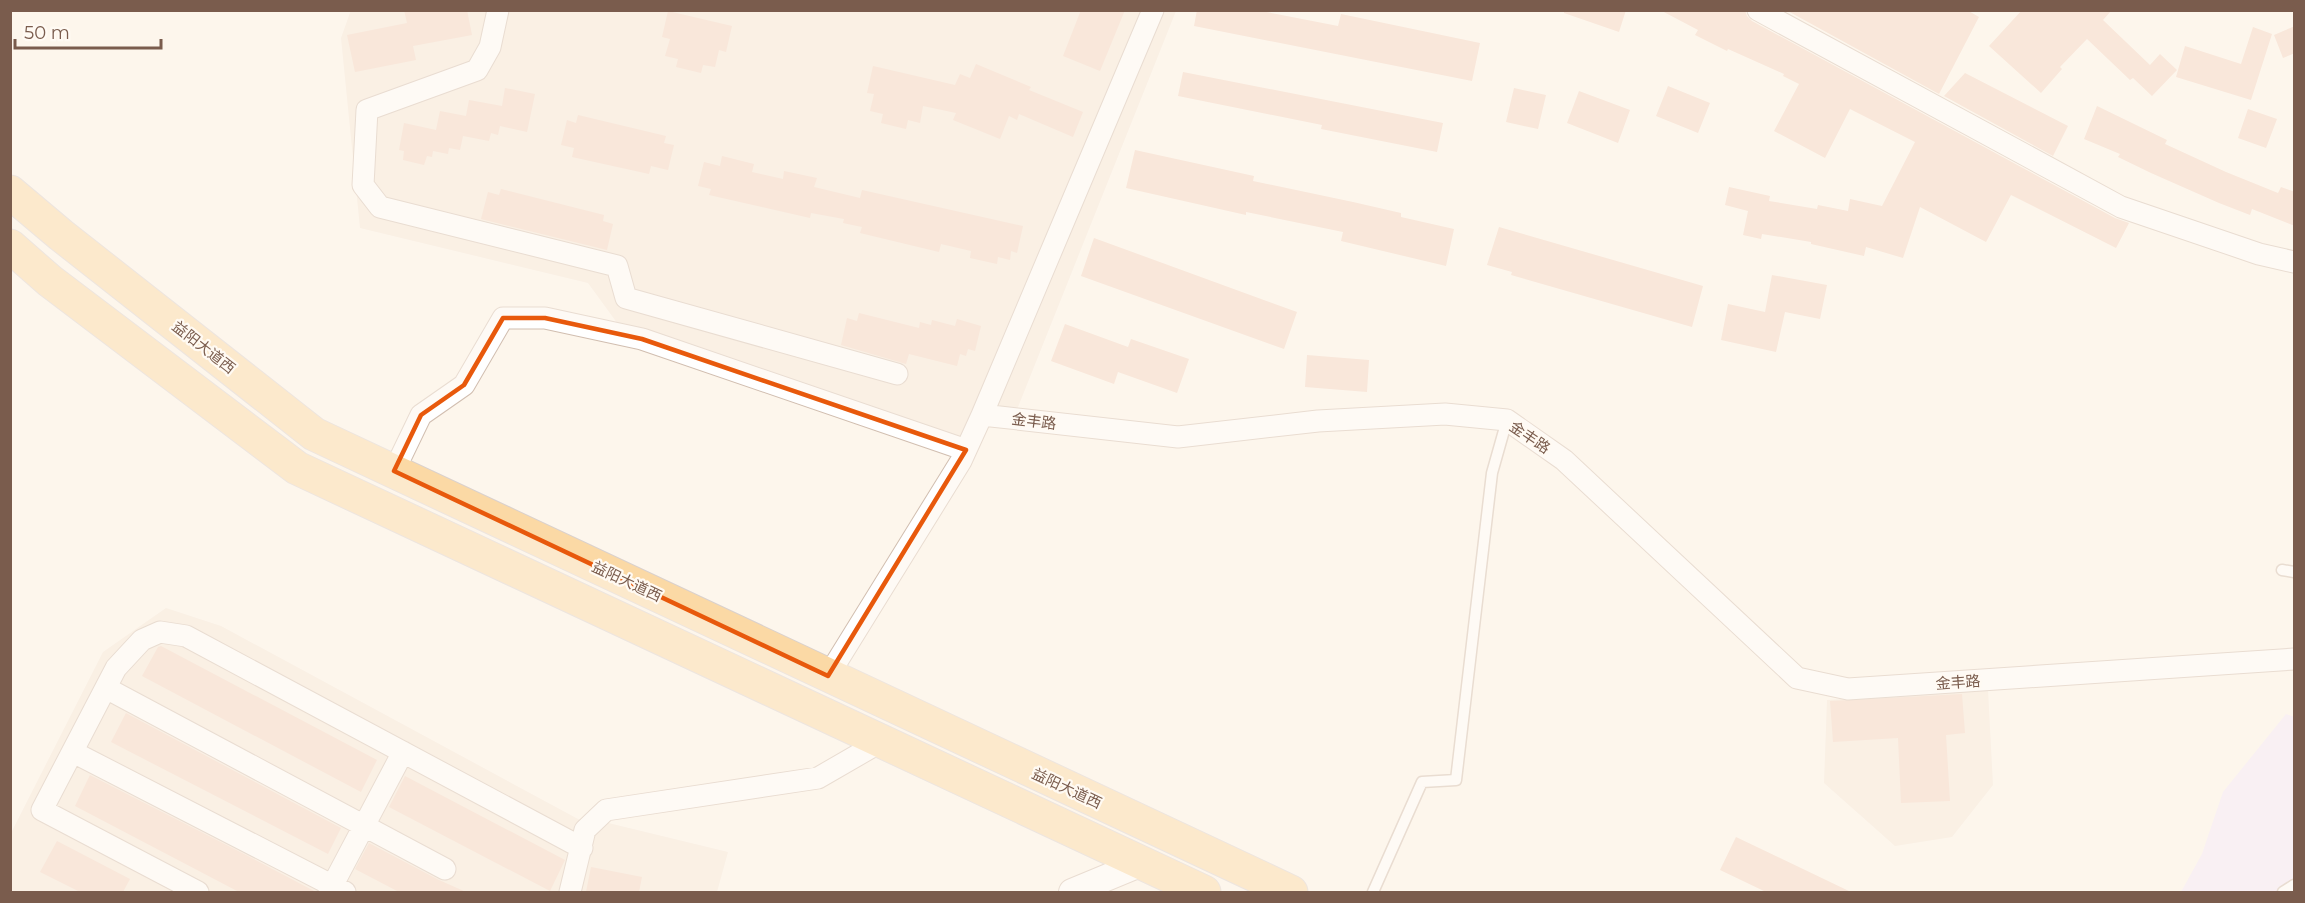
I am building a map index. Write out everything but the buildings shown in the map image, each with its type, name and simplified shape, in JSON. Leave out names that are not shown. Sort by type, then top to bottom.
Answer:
[{"type":"main road","name":"益阳大道西","points":[[10,192],[61,235],[314,434],[1291,892]]},
{"type":"main road","points":[[10,246],[50,281],[297,468],[1142,863],[1187,889]]},
{"type":"street","points":[[498,10],[490,47],[477,70],[367,110],[363,185],[380,207],[617,266],[626,298],[897,374]]},
{"type":"street","points":[[828,676],[966,450],[1153,10]]},
{"type":"street","points":[[1758,10],[2121,207],[2259,254],[2295,262]]},
{"type":"street","points":[[394,471],[422,415],[464,385],[503,318],[545,318],[642,339],[966,450]]},
{"type":"street","name":"金丰路","points":[[982,415],[1178,438],[1318,421],[1445,414],[1507,420],[1564,460],[1797,678],[1848,689],[2295,659]]},
{"type":"street","points":[[198,892],[42,810],[116,668],[142,640],[160,632],[186,636],[582,848]]},
{"type":"street","points":[[106,688],[445,869]]},
{"type":"street","points":[[570,892],[585,830],[606,810],[818,778],[882,741]]},
{"type":"street","points":[[73,752],[335,890],[364,826],[403,753]]},
{"type":"street","points":[[1071,892],[1142,863]]},
{"type":"lane","points":[[1373,892],[1422,782],[1456,780],[1492,473],[1507,420]]},
{"type":"lane","points":[[2282,570],[2295,572]]},
{"type":"lane","points":[[2283,892],[2295,885]]},
{"type":"highlighted area","points":[[503,318],[545,318],[642,339],[966,450],[828,676],[394,471],[421,415],[464,385]]},
{"type":"shaded area","points":[[351,10],[1176,11],[1018,407],[951,454],[631,342],[588,283],[360,228],[341,38]]},
{"type":"shaded area","points":[[166,608],[221,626],[591,826],[575,892],[11,892],[10,835],[103,652]]},
{"type":"shaded area","points":[[1988,690],[1993,785],[1952,837],[1895,846],[1824,783],[1827,700]]},
{"type":"shaded area","points":[[2286,714],[2294,717],[2294,892],[2181,892],[2202,854],[2223,792]]},
{"type":"shaded area","points":[[596,820],[728,852],[717,892],[577,892]]}]
